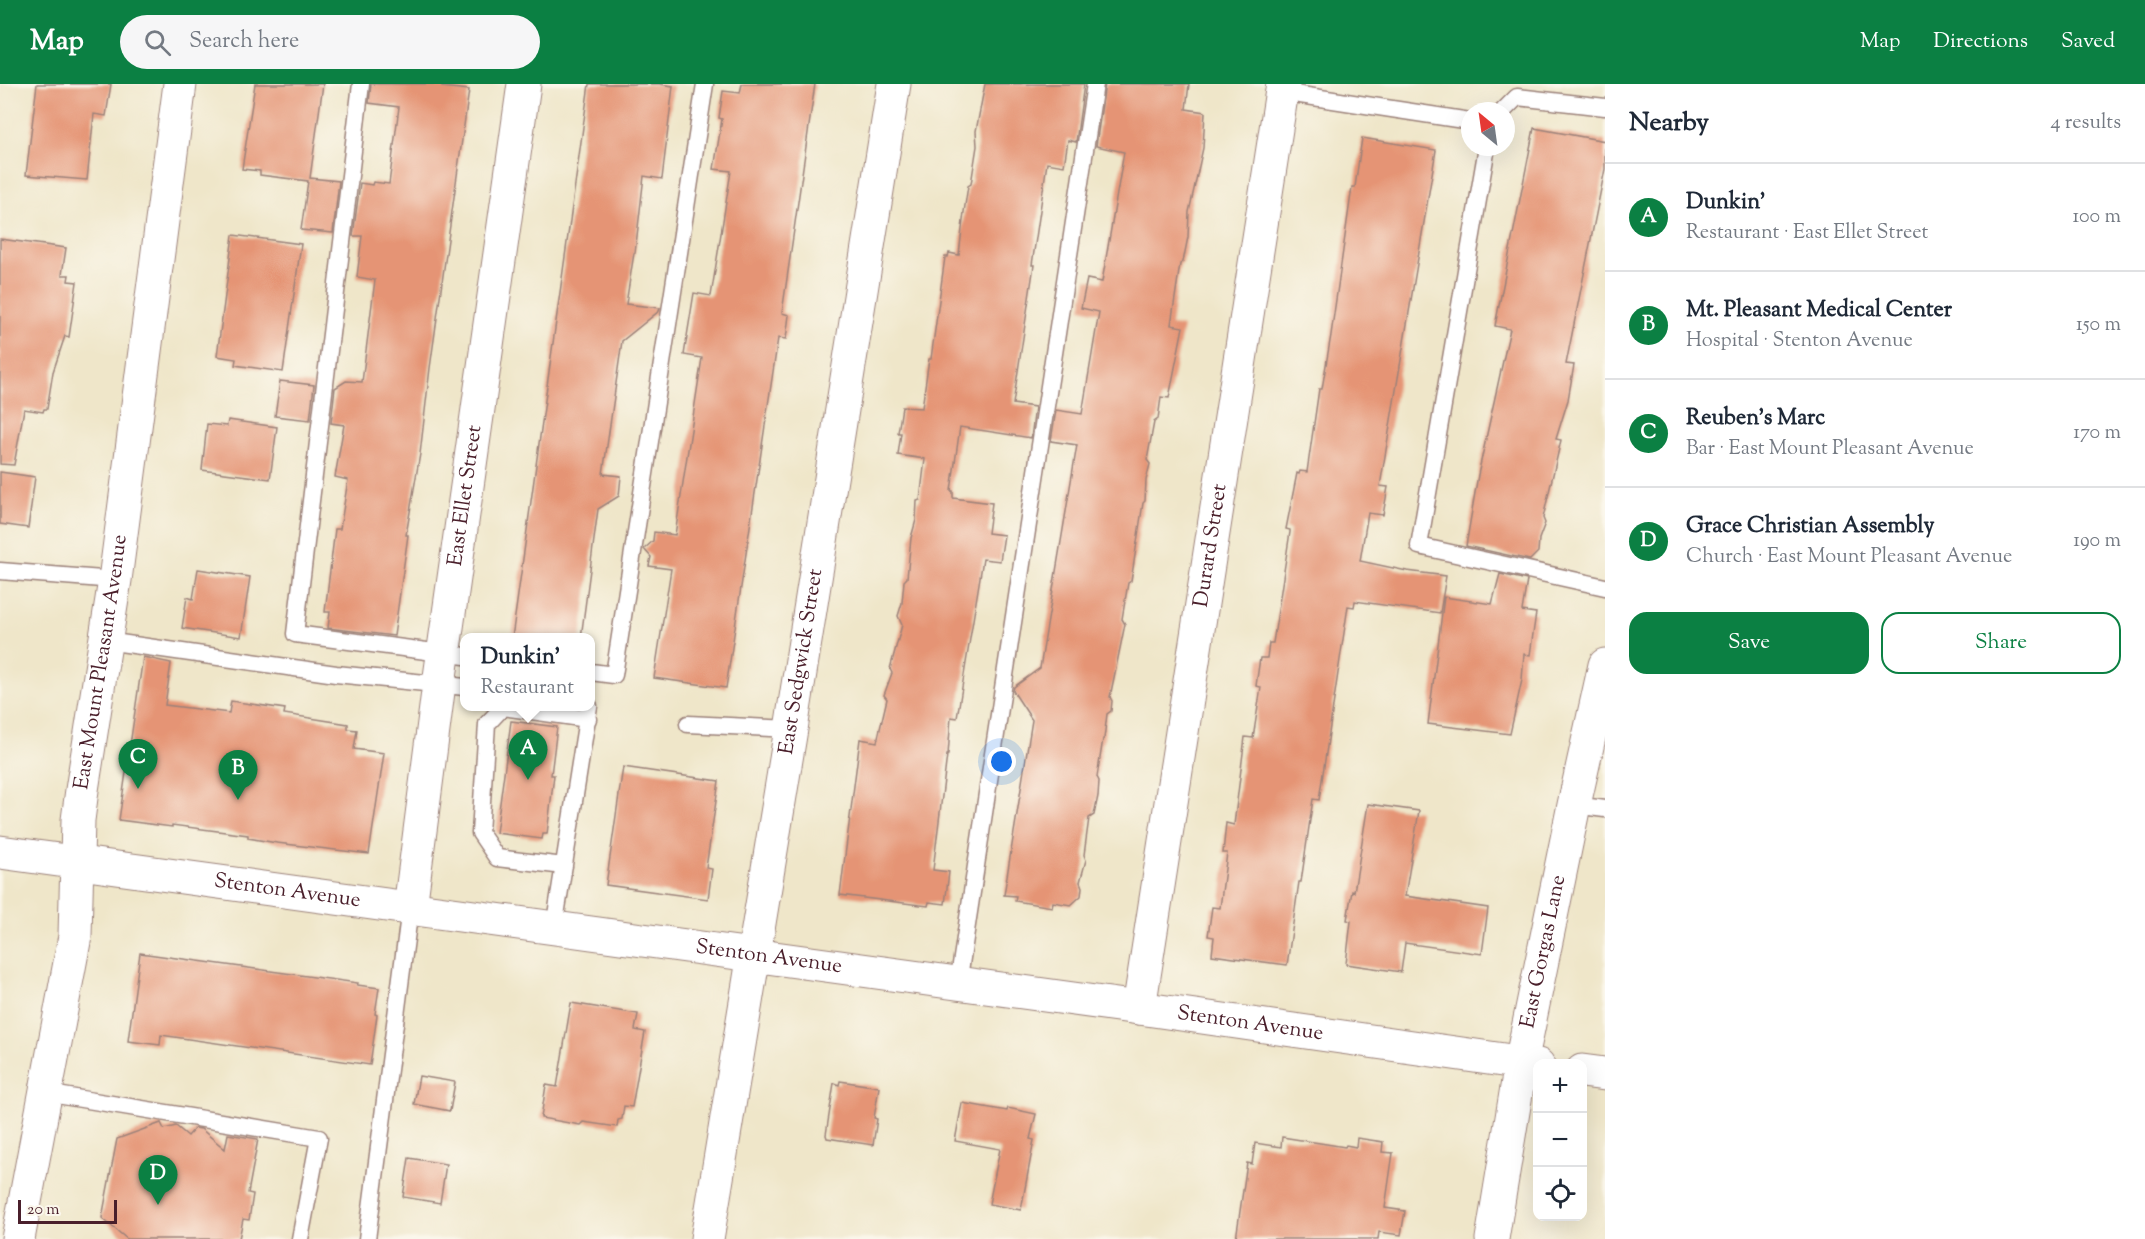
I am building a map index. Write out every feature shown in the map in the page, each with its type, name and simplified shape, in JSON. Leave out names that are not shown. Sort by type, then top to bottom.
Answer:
[{"type":"street","name":"East Mount Pleasant Avenue","points":[[18,1239],[75,936],[78,820],[115,580],[180,84]]},
{"type":"street","name":"East Ellet Street","points":[[410,908],[453,670],[524,84]]},
{"type":"street","name":"East Sedgwick Street","points":[[706,1239],[791,729],[894,84]]},
{"type":"street","name":"Durard Street","points":[[1139,1008],[1282,88]]},
{"type":"street","name":"East Gorgas Lane","points":[[1492,1239],[1529,1064],[1589,807],[1605,665]]},
{"type":"street","name":"Stenton Avenue","points":[[0,852],[1139,1008],[1529,1064]]},
{"type":"street","points":[[1587,1072],[1605,1074]]},
{"type":"lane","points":[[361,84],[295,634],[453,670]]},
{"type":"lane","points":[[595,673],[614,675],[705,84]]},
{"type":"lane","points":[[958,984],[1095,84]]},
{"type":"lane","points":[[1282,88],[1461,119]]},
{"type":"lane","points":[[1512,102],[1517,97],[1605,107]]},
{"type":"lane","points":[[1484,156],[1419,546],[1605,587]]},
{"type":"lane","points":[[0,571],[115,580]]},
{"type":"lane","points":[[106,640],[336,674],[453,670]]},
{"type":"lane","points":[[499,711],[487,724],[480,833],[497,858],[564,866]]},
{"type":"lane","points":[[554,928],[589,713],[560,711]]},
{"type":"lane","points":[[688,723],[791,729]]},
{"type":"lane","points":[[367,1239],[410,908]]},
{"type":"lane","points":[[45,1093],[319,1138],[300,1239]]},
{"type":"building","points":[[37,84],[111,84],[106,116],[94,114],[87,180],[26,175]]},
{"type":"building","points":[[255,84],[323,84],[310,178],[339,181],[333,233],[301,230],[308,181],[260,175],[260,171],[242,169]]},
{"type":"building","points":[[371,84],[442,84],[442,87],[469,90],[420,454],[406,535],[408,535],[394,636],[328,628],[330,612],[325,612],[335,529],[340,529],[348,480],[335,477],[344,425],[331,423],[335,388],[346,381],[362,382],[375,280],[357,277],[362,236],[353,236],[360,183],[389,184],[399,107],[369,103]]},
{"type":"building","points":[[589,84],[673,86],[662,179],[644,176],[635,253],[626,304],[660,308],[622,341],[603,474],[621,476],[619,496],[598,509],[582,633],[513,633]]},
{"type":"building","points":[[742,84],[815,84],[782,313],[789,315],[786,339],[778,338],[726,688],[654,678],[671,569],[649,566],[651,557],[644,549],[653,541],[654,532],[675,535],[702,358],[684,355],[694,293],[711,296],[731,171],[714,169],[722,119],[719,118],[723,91],[740,93]]},
{"type":"building","points":[[985,84],[1084,84],[1076,142],[1068,140],[1064,166],[1047,163],[1013,404],[1035,407],[1031,438],[960,427],[951,491],[953,491],[953,498],[992,503],[988,533],[1004,535],[1000,561],[983,559],[957,718],[951,717],[933,870],[949,872],[945,904],[929,902],[928,906],[840,895],[860,739],[877,742],[887,699],[884,695],[892,673],[890,669],[902,625],[898,616],[904,581],[907,578],[917,501],[920,500],[925,459],[898,455],[901,433],[898,433],[902,407],[922,408],[945,257],[948,257],[949,253],[959,255],[968,186],[971,184],[977,146],[976,131]]},
{"type":"building","points":[[1105,84],[1189,84],[1186,109],[1205,112],[1203,148],[1189,212],[1188,237],[1183,262],[1180,264],[1171,325],[1183,327],[1169,398],[1161,397],[1158,419],[1154,422],[1147,460],[1150,464],[1146,480],[1145,501],[1122,619],[1125,624],[1110,697],[1111,711],[1107,714],[1097,777],[1098,796],[1094,815],[1089,818],[1084,855],[1086,860],[1080,882],[1081,896],[1071,905],[1053,902],[1052,907],[1015,901],[1016,896],[1004,895],[1032,720],[1013,691],[1014,687],[1040,668],[1077,445],[1051,441],[1056,410],[1082,414],[1099,312],[1081,308],[1087,279],[1102,282],[1124,152],[1096,146]]},
{"type":"building","points":[[1534,128],[1605,141],[1605,169],[1566,364],[1574,365],[1568,400],[1556,439],[1561,440],[1543,518],[1545,523],[1539,539],[1538,552],[1530,560],[1466,546],[1478,475],[1510,329],[1495,326]]},
{"type":"building","points":[[1362,138],[1436,150],[1380,486],[1388,487],[1383,515],[1368,513],[1360,561],[1446,576],[1440,613],[1355,601],[1354,607],[1348,606],[1319,800],[1313,799],[1287,965],[1212,955],[1214,937],[1208,936],[1212,907],[1220,908],[1227,853],[1223,853],[1226,823],[1234,825],[1245,737],[1253,738],[1261,687],[1256,686],[1260,658],[1267,658],[1269,643],[1273,643],[1290,532],[1286,529],[1297,473],[1307,472],[1319,389],[1322,389],[1331,335],[1352,187],[1355,187]]},
{"type":"building","points":[[233,235],[301,244],[283,372],[235,365],[236,359],[217,356]]},
{"type":"building","points":[[0,239],[66,248],[62,275],[69,275],[68,281],[77,282],[69,337],[65,336],[53,372],[47,409],[43,412],[24,409],[14,465],[0,464]]},
{"type":"building","points":[[280,381],[314,385],[310,420],[275,416]]},
{"type":"building","points":[[228,420],[277,427],[270,479],[202,470],[207,424],[227,426]]},
{"type":"building","points":[[0,472],[35,477],[28,528],[0,524]]},
{"type":"building","points":[[198,569],[250,577],[241,637],[182,628],[187,597],[193,599]]},
{"type":"building","points":[[1500,574],[1527,580],[1522,611],[1536,613],[1530,655],[1524,654],[1522,680],[1510,734],[1428,724],[1444,597],[1492,604]]},
{"type":"building","points":[[143,657],[171,663],[165,705],[229,713],[231,701],[285,709],[284,714],[348,724],[348,729],[357,730],[354,749],[384,753],[369,854],[277,843],[248,838],[248,835],[119,820]]},
{"type":"building","points":[[511,721],[557,727],[547,834],[543,834],[542,839],[496,833]]},
{"type":"building","points":[[623,767],[719,781],[706,868],[712,869],[708,899],[606,885]]},
{"type":"building","points":[[1368,804],[1419,811],[1405,896],[1488,908],[1482,954],[1405,943],[1401,972],[1346,964],[1351,921],[1347,920],[1352,891],[1354,892]]},
{"type":"building","points":[[140,953],[358,983],[357,985],[379,988],[370,1065],[161,1035],[160,1045],[128,1041]]},
{"type":"building","points":[[571,1003],[638,1014],[635,1030],[645,1032],[632,1107],[624,1106],[622,1119],[618,1120],[617,1127],[583,1122],[580,1125],[541,1118],[546,1085],[557,1087]]},
{"type":"building","points":[[419,1076],[455,1082],[450,1111],[414,1104]]},
{"type":"building","points":[[840,1081],[879,1087],[873,1145],[827,1138],[834,1083],[839,1085]]},
{"type":"building","points":[[962,1103],[1007,1111],[1008,1108],[1036,1114],[1030,1139],[1034,1140],[1021,1210],[989,1204],[1000,1149],[955,1141]]},
{"type":"building","points":[[161,1123],[164,1129],[176,1126],[188,1136],[195,1128],[201,1129],[225,1149],[228,1134],[258,1139],[248,1193],[253,1194],[249,1220],[243,1219],[239,1239],[127,1239],[102,1218],[117,1139]]},
{"type":"building","points":[[1282,1137],[1345,1147],[1346,1145],[1356,1147],[1357,1138],[1383,1142],[1382,1152],[1393,1153],[1385,1208],[1405,1211],[1401,1235],[1379,1232],[1378,1239],[1236,1239],[1247,1163],[1252,1164],[1255,1143],[1281,1147]]},
{"type":"building","points":[[409,1158],[446,1164],[440,1203],[403,1197]]},
{"type":"place","name":"Dunkin'","points":[[528,780]]},
{"type":"place","name":"Reuben's Marc","points":[[138,789]]},
{"type":"place","name":"Mt. Pleasant Medical Center","points":[[238,800]]},
{"type":"place","name":"Grace Christian Assembly","points":[[158,1205]]}]
